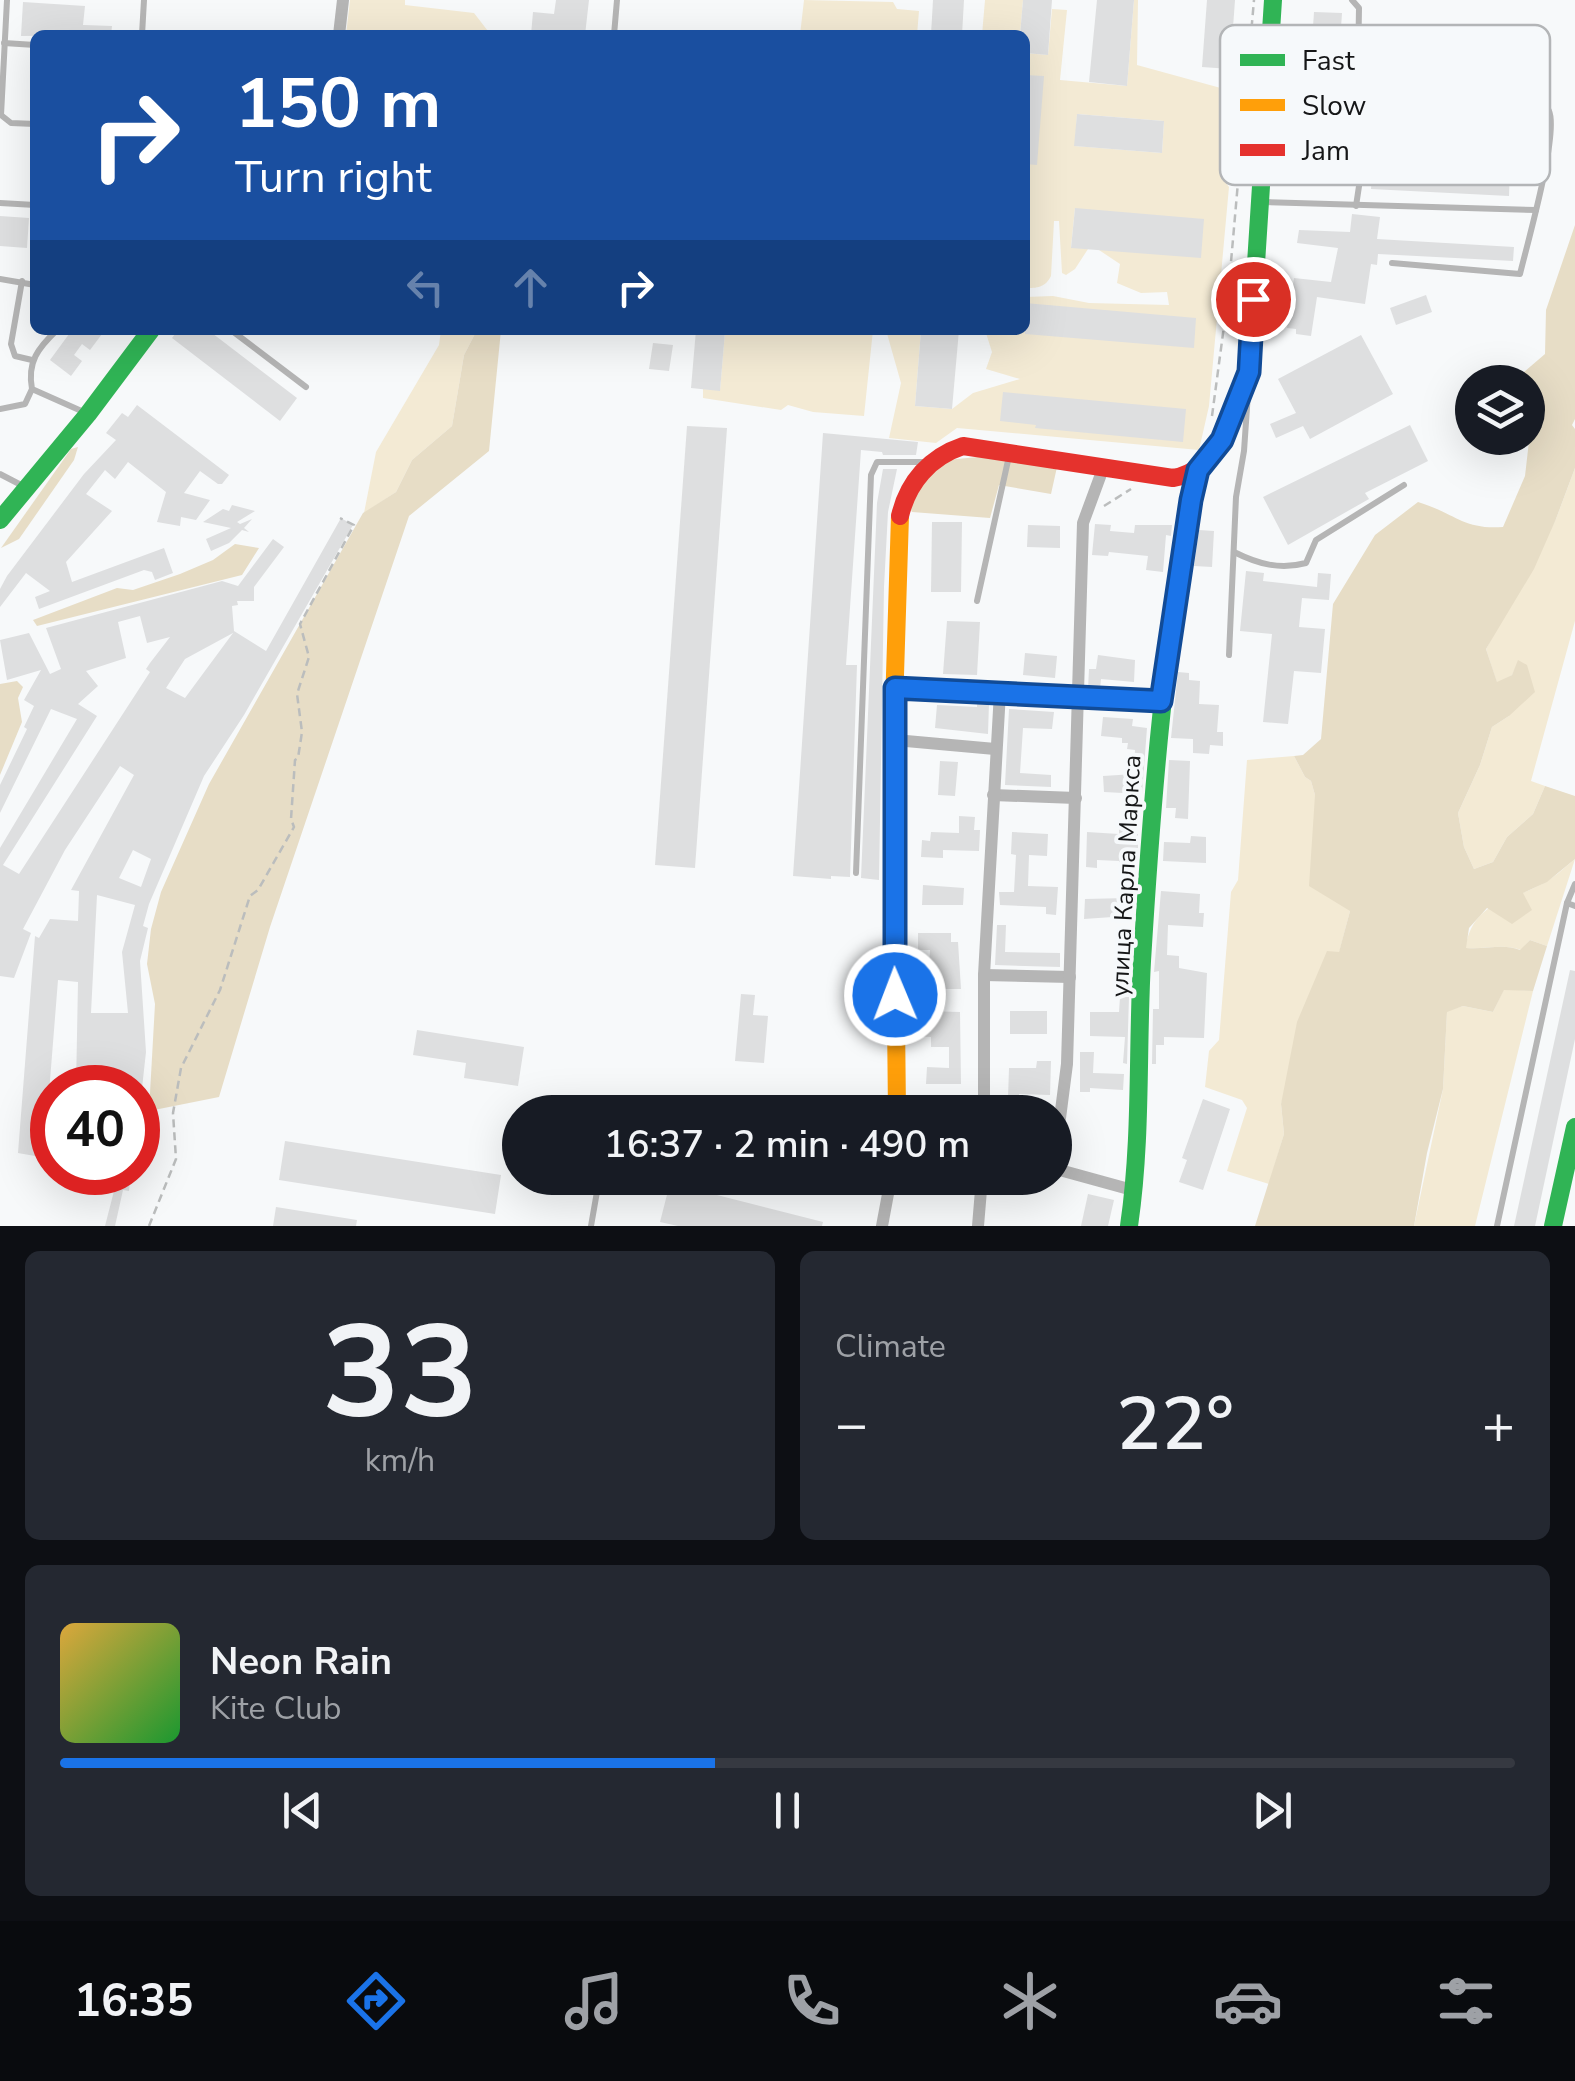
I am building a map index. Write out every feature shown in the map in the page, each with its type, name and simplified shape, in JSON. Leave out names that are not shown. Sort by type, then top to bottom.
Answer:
[{"type":"street","points":[[339,30],[342,0]]},
{"type":"street","name":"улица Карла Маркса","points":[[1271,25],[1273,0]]},
{"type":"street","name":"улица Карла Маркса","points":[[1129,1226],[1136,1191],[1142,964],[1161,701],[1198,470],[1222,440],[1249,372],[1259,185]]},
{"type":"street","points":[[0,520],[147,335]]},
{"type":"street","points":[[897,1095],[895,688],[900,513],[910,487],[948,449],[963,446],[1173,478],[1198,470]]},
{"type":"street","name":"улица Карла Маркса","points":[[1063,1095],[1083,522],[1104,466]]},
{"type":"street","points":[[984,1095],[984,975],[1000,692]]},
{"type":"street","points":[[895,740],[995,749]]},
{"type":"street","points":[[993,796],[1076,798]]},
{"type":"street","points":[[984,975],[1070,977]]},
{"type":"street","points":[[1553,1226],[1575,1127]]},
{"type":"street","points":[[1072,1174],[1136,1191]]},
{"type":"street","points":[[882,1226],[888,1195]]},
{"type":"street","points":[[978,1226],[983,1195]]},
{"type":"lane","points":[[6,0],[1,115],[11,122],[30,124]]},
{"type":"lane","points":[[142,30],[144,0]]},
{"type":"lane","points":[[614,30],[617,0]]},
{"type":"lane","points":[[1352,0],[1359,8],[1359,25]]},
{"type":"lane","points":[[4,43],[30,45]]},
{"type":"lane","points":[[1356,206],[1359,185]]},
{"type":"lane","points":[[1392,264],[1520,274],[1541,185]]},
{"type":"lane","points":[[1258,202],[1537,210]]},
{"type":"lane","points":[[0,203],[30,205]]},
{"type":"lane","points":[[0,279],[30,283]]},
{"type":"lane","points":[[22,281],[11,344],[15,356],[32,360]]},
{"type":"lane","points":[[0,408],[25,404],[32,389],[32,360],[53,335]]},
{"type":"lane","points":[[238,335],[306,387]]},
{"type":"lane","points":[[1229,655],[1249,372]]},
{"type":"lane","points":[[32,389],[88,414]]},
{"type":"lane","points":[[977,601],[1010,452]]},
{"type":"lane","points":[[856,873],[871,475],[877,462],[932,462]]},
{"type":"lane","points":[[0,474],[26,488]]},
{"type":"lane","points":[[1234,552],[1286,568],[1306,563],[1316,540],[1404,485]]},
{"type":"lane","points":[[895,688],[1161,701]]},
{"type":"lane","points":[[1497,1226],[1575,884]]},
{"type":"lane","points":[[592,1226],[597,1195]]},
{"type":"path","points":[[1252,25],[1254,0]]},
{"type":"path","points":[[1212,416],[1238,185]]},
{"type":"path","points":[[1083,522],[1150,474]]},
{"type":"path","points":[[148,1226],[168,1186],[176,1159],[173,1112],[181,1068],[220,990],[250,896],[258,890],[294,826],[295,760],[302,732],[297,694],[309,656],[300,624],[354,525],[340,518]]},
{"type":"shaded area","points":[[350,0],[405,0],[405,5],[474,13],[487,30],[347,30]]},
{"type":"shaded area","points":[[804,0],[893,2],[897,9],[919,11],[917,30],[801,30]]},
{"type":"shaded area","points":[[985,0],[1023,0],[1020,30],[982,30]]},
{"type":"shaded area","points":[[1134,0],[1138,0],[1137,65],[1220,88],[1220,185],[1229,187],[1209,406],[1199,450],[957,428],[936,443],[889,438],[901,383],[887,335],[921,335],[915,406],[952,409],[973,393],[1020,379],[986,369],[992,352],[987,335],[1030,335],[1030,297],[1169,305],[1167,292],[1141,293],[1117,283],[1120,264],[1099,250],[1075,208],[1071,247],[1088,249],[1075,269],[1066,275],[1062,273],[1059,221],[1054,221],[1051,276],[1046,283],[1030,287],[1030,53],[1048,55],[1052,9],[1067,10],[1060,80],[1127,86]],"holes":[[[1077,114],[1164,121],[1162,153],[1075,146]]]},
{"type":"shaded area","points":[[1575,225],[1575,468],[1534,569],[1486,649],[1497,682],[1512,675],[1518,660],[1527,665],[1535,692],[1492,727],[1458,813],[1464,847],[1474,869],[1493,862],[1507,837],[1533,814],[1545,786],[1575,796],[1575,859],[1547,882],[1523,893],[1532,910],[1512,924],[1487,908],[1469,928],[1466,948],[1520,950],[1530,940],[1547,946],[1533,991],[1504,990],[1493,1012],[1463,1006],[1447,1012],[1443,1089],[1414,1226],[1255,1226],[1284,1134],[1281,1104],[1297,1022],[1327,951],[1339,952],[1350,911],[1309,886],[1315,795],[1311,781],[1294,756],[1303,755],[1321,739],[1333,604],[1375,535],[1418,502],[1478,526],[1503,527],[1525,476],[1527,455],[1545,455],[1545,365],[1532,365],[1545,354],[1546,310]]},
{"type":"shaded area","points":[[440,335],[474,335],[464,355],[452,426],[412,460],[396,492],[364,513],[376,452],[439,345]]},
{"type":"shaded area","points":[[474,335],[501,335],[489,451],[409,516],[270,927],[219,1097],[160,1109],[160,1065],[152,1065],[155,1004],[147,964],[161,892],[209,784],[363,513],[396,492],[412,460],[452,426],[464,355]]},
{"type":"shaded area","points":[[725,335],[872,335],[864,416],[813,412],[788,405],[781,410],[703,398],[703,389],[720,390]]},
{"type":"shaded area","points":[[78,447],[74,460],[19,539],[1,548],[71,449]]},
{"type":"shaded area","points":[[978,457],[1057,467],[1051,494],[999,485],[990,518],[912,512],[908,504],[913,490],[946,460]]},
{"type":"shaded area","points":[[1575,468],[1575,621],[1531,781],[1545,786],[1533,814],[1507,837],[1493,862],[1474,869],[1464,847],[1458,813],[1492,727],[1509,716],[1519,661],[1512,675],[1497,683],[1486,649],[1556,519]]},
{"type":"shaded area","points":[[235,544],[259,548],[242,575],[37,626],[33,620],[117,588],[133,590],[180,574],[213,560]]},
{"type":"shaded area","points":[[17,681],[23,687],[18,698],[22,722],[0,775],[0,684]]},
{"type":"shaded area","points":[[1294,756],[1311,781],[1315,831],[1350,911],[1339,953],[1281,1104],[1284,1134],[1269,1184],[1227,1171],[1247,1108],[1242,1100],[1205,1087],[1209,1051],[1219,1040],[1247,760]]},
{"type":"shaded area","points":[[1575,859],[1547,946],[1530,940],[1521,950],[1465,948],[1469,933],[1484,912],[1546,882]]},
{"type":"shaded area","points":[[1504,989],[1533,991],[1475,1226],[1414,1226],[1443,1089],[1447,1011],[1463,1006],[1493,1012]]},
{"type":"building","points":[[556,0],[589,0],[586,30],[531,30],[533,12],[554,14]]},
{"type":"building","points":[[933,0],[964,0],[962,30],[931,30]]},
{"type":"building","points":[[1023,0],[1052,0],[1048,55],[1030,53],[1030,30],[1020,30]]},
{"type":"building","points":[[1097,0],[1134,0],[1127,86],[1089,82]]},
{"type":"building","points":[[1207,0],[1235,0],[1233,25],[1220,25],[1220,68],[1202,67]]},
{"type":"building","points":[[23,2],[85,6],[83,25],[112,26],[112,30],[30,30],[30,36],[21,36]]},
{"type":"building","points":[[1314,12],[1342,13],[1341,25],[1313,25]]},
{"type":"building","points":[[1030,75],[1044,76],[1037,165],[1030,164]]},
{"type":"building","points":[[1077,114],[1164,121],[1162,153],[1074,146]]},
{"type":"building","points":[[1371,185],[1509,185],[1509,196],[1371,189]]},
{"type":"building","points":[[1075,208],[1204,219],[1201,258],[1071,248]]},
{"type":"building","points":[[1352,214],[1380,217],[1377,239],[1514,247],[1513,261],[1378,254],[1377,265],[1371,264],[1365,304],[1317,297],[1311,336],[1296,334],[1296,329],[1287,328],[1294,278],[1331,282],[1338,248],[1297,243],[1299,230],[1350,232]]},
{"type":"building","points":[[0,216],[29,218],[27,248],[0,246]]},
{"type":"building","points":[[1426,295],[1432,312],[1396,325],[1390,308]]},
{"type":"building","points":[[1030,303],[1196,318],[1194,348],[1030,334]]},
{"type":"building","points":[[68,335],[101,335],[90,350],[82,344],[74,355],[82,361],[71,376],[50,360]]},
{"type":"building","points":[[215,335],[297,398],[280,421],[172,338]]},
{"type":"building","points":[[696,335],[725,335],[720,391],[691,388]]},
{"type":"building","points":[[921,335],[959,335],[952,409],[915,406]]},
{"type":"building","points":[[1361,335],[1393,394],[1310,439],[1303,426],[1276,438],[1270,424],[1296,413],[1278,379]]},
{"type":"building","points":[[653,343],[673,345],[669,371],[649,369]]},
{"type":"building","points":[[1003,392],[1186,409],[1183,442],[1000,421]]},
{"type":"building","points":[[137,405],[229,475],[218,484],[200,471],[184,493],[210,500],[196,520],[181,517],[180,526],[157,522],[166,492],[128,462],[115,479],[105,470],[86,494],[112,511],[66,562],[72,582],[164,548],[173,573],[155,580],[152,572],[144,570],[39,609],[35,597],[50,591],[26,573],[0,607],[0,589],[7,576],[84,474],[116,440],[106,433],[122,413],[128,417]]},
{"type":"building","points":[[1410,425],[1428,461],[1365,493],[1369,499],[1288,545],[1263,497]]},
{"type":"building","points":[[687,426],[727,428],[695,868],[655,865]]},
{"type":"building","points":[[823,433],[918,442],[916,455],[861,450],[846,665],[857,665],[850,877],[831,879],[793,876]]},
{"type":"building","points":[[883,469],[897,469],[888,512],[884,587],[879,880],[861,878],[877,503]]},
{"type":"building","points":[[232,505],[255,511],[237,522],[252,519],[244,528],[249,532],[242,530],[229,543],[211,551],[206,539],[231,528],[203,522],[223,509],[229,511]]},
{"type":"building","points":[[341,518],[353,525],[244,715],[204,776],[149,904],[140,961],[145,1065],[76,1065],[78,982],[58,980],[51,1065],[30,1065],[30,1155],[18,1153],[35,936],[39,938],[50,919],[78,921],[79,891],[71,890],[134,775],[120,766],[65,850],[23,929],[31,933],[14,978],[0,976],[0,848],[77,719],[51,709],[0,813],[0,785],[34,706],[24,700],[41,670],[7,680],[0,640],[29,633],[50,674],[61,669],[46,628],[222,581],[238,586],[273,539],[284,547],[254,587],[254,601],[237,601],[238,605],[232,606],[234,631],[266,651]],"holes":[[[140,616],[147,643],[170,637],[146,669],[150,672],[19,874],[3,865],[97,716],[78,704],[98,686],[86,671],[126,658],[118,622]],[[233,633],[185,698],[166,688],[185,659]],[[133,850],[151,859],[141,887],[119,878]],[[97,895],[135,905],[122,952],[128,1013],[91,1013]]]},
{"type":"building","points":[[932,522],[962,522],[961,592],[931,592]]},
{"type":"building","points":[[1095,524],[1111,525],[1110,531],[1134,533],[1135,525],[1172,525],[1171,536],[1166,535],[1163,572],[1146,570],[1148,556],[1109,552],[1108,556],[1092,555]]},
{"type":"building","points":[[1028,525],[1060,526],[1060,548],[1027,547]]},
{"type":"building","points":[[1199,530],[1214,531],[1212,567],[1194,566]]},
{"type":"building","points":[[1246,571],[1264,573],[1263,581],[1317,587],[1318,573],[1331,574],[1329,600],[1302,598],[1299,627],[1325,629],[1321,673],[1294,671],[1288,724],[1263,722],[1272,634],[1240,631]]},
{"type":"building","points":[[947,621],[980,622],[977,675],[943,674]]},
{"type":"building","points":[[1025,653],[1057,656],[1055,678],[1023,675]]},
{"type":"building","points":[[1098,655],[1135,660],[1134,682],[1101,679],[1100,689],[1088,689],[1089,669],[1096,669]]},
{"type":"building","points":[[1178,672],[1189,673],[1189,680],[1200,681],[1199,704],[1219,705],[1217,732],[1223,732],[1223,746],[1210,745],[1209,754],[1193,753],[1193,739],[1171,738]]},
{"type":"building","points":[[977,702],[989,703],[988,734],[935,728],[937,705],[977,707]]},
{"type":"building","points":[[1009,709],[1054,712],[1052,729],[1023,728],[1020,773],[1051,775],[1051,787],[1005,785]]},
{"type":"building","points":[[1103,717],[1133,719],[1132,726],[1147,728],[1142,794],[1104,792],[1103,776],[1134,774],[1135,750],[1127,749],[1128,743],[1122,743],[1122,738],[1101,736]]},
{"type":"building","points":[[1169,760],[1190,761],[1188,819],[1175,818],[1176,808],[1166,808]]},
{"type":"building","points":[[940,761],[958,762],[955,796],[938,795]]},
{"type":"building","points":[[959,816],[975,817],[974,830],[980,830],[979,851],[943,850],[943,858],[921,857],[922,840],[930,841],[931,832],[959,833]]},
{"type":"building","points":[[1119,827],[1130,828],[1129,834],[1138,834],[1138,848],[1130,848],[1130,866],[1097,860],[1097,868],[1086,867],[1087,832],[1119,834]]},
{"type":"building","points":[[1012,832],[1048,834],[1047,856],[1029,855],[1028,886],[1058,887],[1056,915],[1046,914],[1046,907],[1000,905],[999,892],[1014,892],[1016,855],[1011,854]]},
{"type":"building","points":[[1191,836],[1206,837],[1206,863],[1163,861],[1164,842],[1190,843]]},
{"type":"building","points":[[923,885],[964,888],[963,905],[922,905]]},
{"type":"building","points":[[1161,891],[1200,894],[1203,927],[1168,925],[1167,955],[1179,956],[1179,968],[1207,973],[1204,1038],[1164,1037],[1164,1045],[1156,1045],[1156,1064],[1152,1064],[1153,1009],[1159,1009],[1159,971],[1154,972]]},
{"type":"building","points":[[1127,898],[1127,916],[1084,919],[1085,899]]},
{"type":"building","points":[[997,925],[1006,925],[1005,952],[1060,953],[1060,967],[995,965]]},
{"type":"building","points":[[918,933],[951,933],[951,942],[958,942],[961,989],[942,989],[938,970],[929,970],[930,950],[918,950]]},
{"type":"building","points":[[1570,970],[1575,971],[1575,1039],[1535,1226],[1514,1226]]},
{"type":"building","points":[[741,994],[755,995],[753,1015],[768,1016],[764,1063],[735,1061]]},
{"type":"building","points":[[1120,997],[1129,997],[1127,1064],[1123,1063],[1125,1037],[1090,1036],[1090,1012],[1119,1012]]},
{"type":"building","points":[[923,1011],[960,1012],[961,1084],[926,1084],[927,1067],[949,1068],[949,1047],[931,1047],[931,1037],[914,1036],[914,1022],[923,1022]]},
{"type":"building","points":[[1010,1011],[1047,1011],[1047,1034],[1010,1034]]},
{"type":"building","points":[[417,1030],[524,1047],[518,1086],[464,1078],[466,1063],[413,1055]]},
{"type":"building","points":[[1080,1052],[1094,1052],[1093,1073],[1124,1074],[1123,1090],[1090,1088],[1090,1092],[1080,1092]]},
{"type":"building","points":[[1037,1061],[1051,1061],[1050,1095],[1008,1095],[1009,1068],[1036,1068]]},
{"type":"building","points":[[1203,1099],[1230,1109],[1203,1190],[1179,1182],[1187,1160],[1182,1158]]},
{"type":"building","points":[[285,1141],[501,1175],[495,1214],[279,1180]]},
{"type":"building","points":[[1088,1194],[1114,1200],[1108,1226],[1081,1226]]},
{"type":"building","points":[[113,1195],[122,1195],[115,1226],[105,1226]]},
{"type":"building","points":[[667,1195],[717,1195],[823,1222],[822,1226],[678,1226],[660,1222]]},
{"type":"building","points":[[276,1207],[357,1220],[356,1226],[273,1226]]},
{"type":"traffic: fast","points":[[1271,25],[1273,0]]},
{"type":"traffic: fast","points":[[1223,434],[1249,372],[1261,185]]},
{"type":"traffic: fast","points":[[0,520],[147,335]]},
{"type":"traffic: fast","points":[[1129,1226],[1136,1160],[1142,961],[1155,776],[1168,653],[1198,470]]},
{"type":"traffic: fast","points":[[1553,1226],[1575,1127]]},
{"type":"traffic: slow","points":[[897,1095],[893,738],[900,516]]},
{"type":"traffic: jam","points":[[900,516],[922,472],[940,457],[963,446],[1173,478],[1204,463],[1223,434]]},
{"type":"route","points":[[895,995],[895,688],[1161,701],[1191,500],[1198,470],[1222,440],[1249,372],[1253,299]]}]
